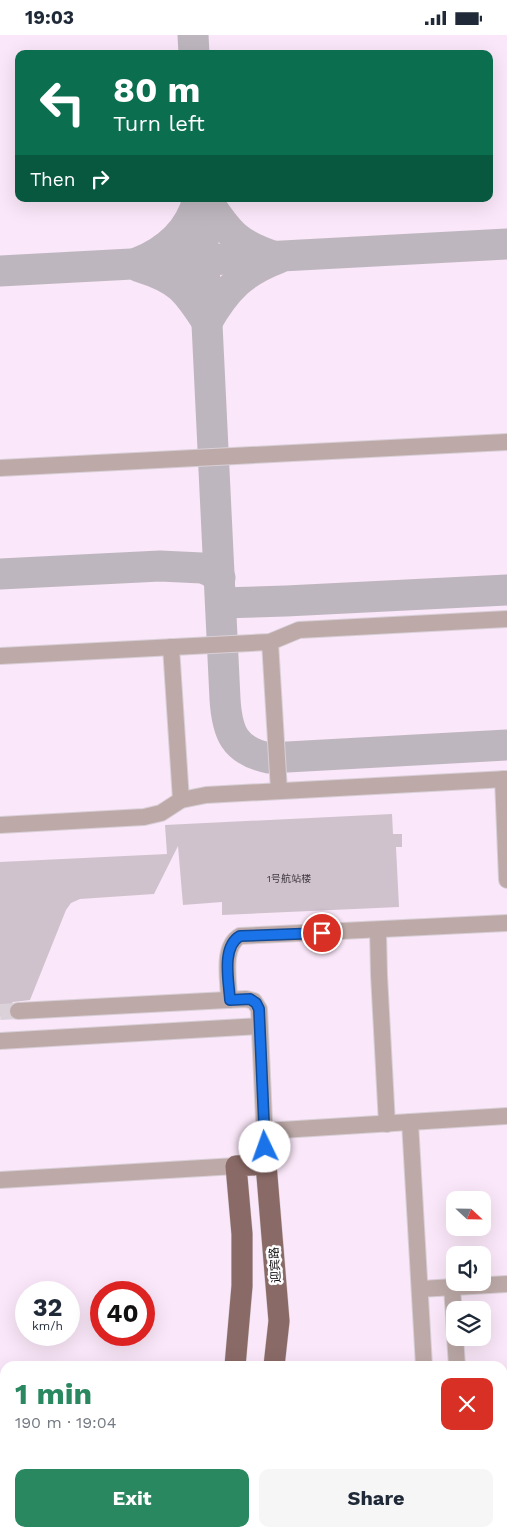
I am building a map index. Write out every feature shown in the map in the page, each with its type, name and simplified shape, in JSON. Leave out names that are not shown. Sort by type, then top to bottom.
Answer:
[{"type":"main road","points":[[235,1361],[242,1286],[242,1235],[236,1166],[266,1164]]},
{"type":"main road","name":"迎宾路","points":[[266,1164],[279,1321],[275,1361]]},
{"type":"street","points":[[0,468],[507,442]]},
{"type":"street","points":[[0,656],[270,642],[299,630],[507,619]]},
{"type":"street","points":[[270,642],[279,791]]},
{"type":"street","points":[[171,647],[181,800]]},
{"type":"street","points":[[0,825],[144,817],[161,813],[181,800],[206,795],[505,779],[507,879]]},
{"type":"street","points":[[230,1000],[230,950],[235,939],[240,936],[378,931],[507,923]]},
{"type":"street","points":[[378,931],[387,1124]]},
{"type":"street","points":[[18,1011],[165,1005],[250,999],[256,1003],[259,1009],[266,1164]]},
{"type":"street","points":[[0,1041],[259,1026]]},
{"type":"street","points":[[264,1131],[507,1116]]},
{"type":"street","points":[[410,1122],[424,1361]]},
{"type":"street","points":[[0,1180],[236,1166]]},
{"type":"street","points":[[491,1285],[507,1284]]},
{"type":"street","points":[[420,1289],[446,1287]]},
{"type":"street","points":[[456,1346],[457,1361]]},
{"type":"shaded area","points":[[0,35],[507,35],[507,1361],[0,1361]]},
{"type":"building","points":[[392,814],[393,834],[402,834],[402,847],[396,847],[399,907],[222,915],[222,902],[183,905],[178,846],[154,894],[80,899],[71,903],[66,910],[30,1000],[13,1002],[9,1007],[9,1016],[0,1016],[0,862],[167,854],[165,825]]},
{"type":"taxiway","points":[[193,35],[194,50]]},
{"type":"taxiway","points":[[137,263],[158,252],[176,239],[189,221],[197,202]]},
{"type":"taxiway","points":[[201,202],[225,699],[228,721],[235,738],[240,745],[248,750],[269,758],[507,745]]},
{"type":"taxiway","points":[[140,267],[164,276],[180,287],[187,293],[207,322],[221,300],[236,283],[255,269],[279,258],[253,248],[235,237],[208,202]]},
{"type":"taxiway","points":[[0,271],[507,244]]},
{"type":"taxiway","points":[[0,574],[160,566],[202,568],[220,578]]},
{"type":"taxiway","points":[[221,603],[507,590]]},
{"type":"tunnel","points":[[0,1012],[18,1011]]},
{"type":"route","points":[[265,1147],[259,1009],[256,1003],[250,999],[230,1000],[228,963],[230,950],[235,939],[240,936],[322,933]]}]
